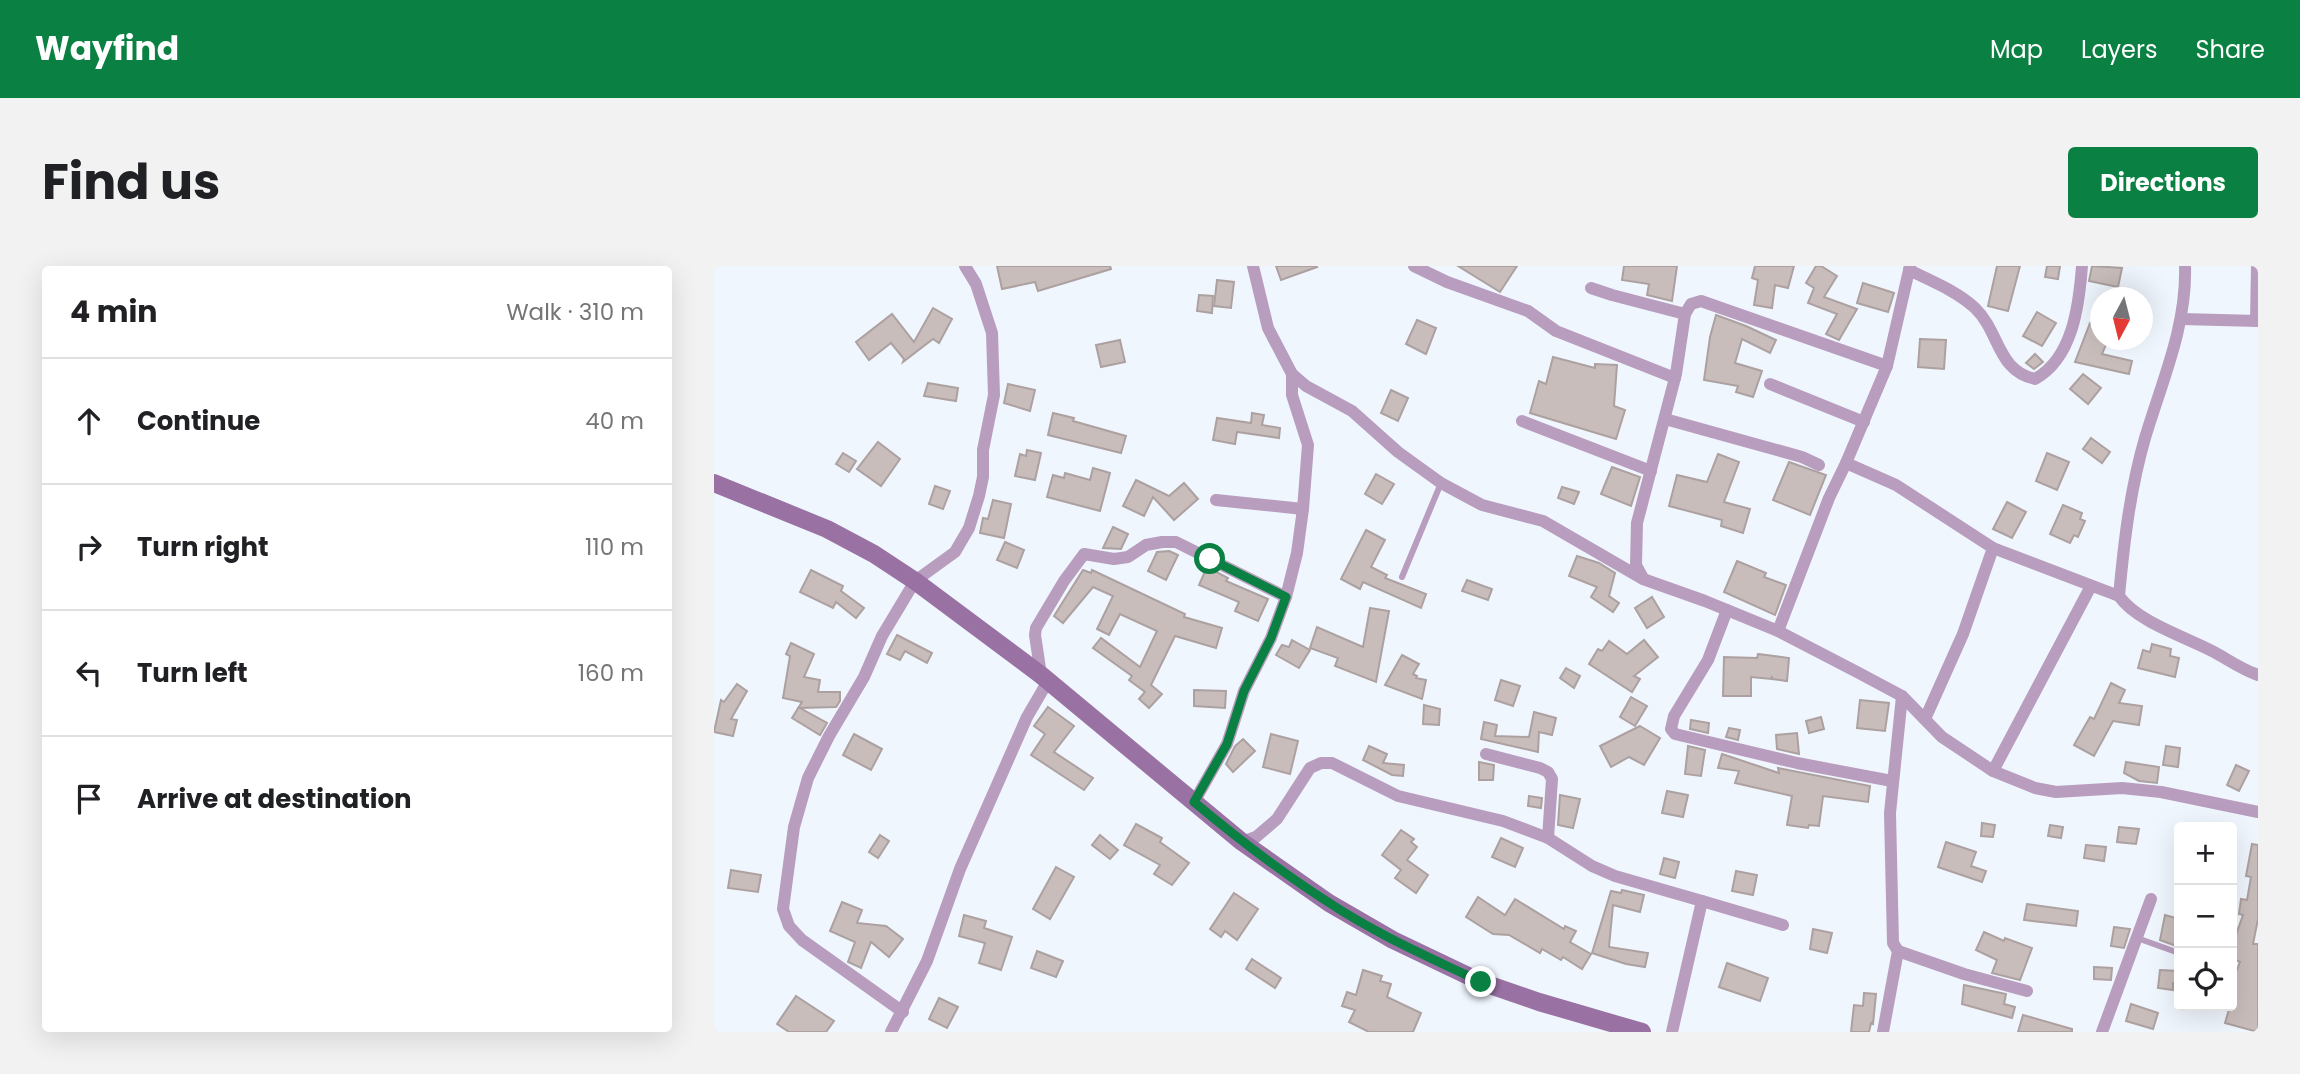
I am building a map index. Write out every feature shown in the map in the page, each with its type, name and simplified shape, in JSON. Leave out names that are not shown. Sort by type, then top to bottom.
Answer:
[{"type":"main road","points":[[714,483],[827,529],[874,554],[915,581],[1044,678],[1242,842],[1329,903],[1405,946],[1493,986],[1642,1032]]},
{"type":"street","points":[[903,1012],[802,940],[789,926],[783,909],[794,827],[808,778],[864,677],[882,636],[915,581],[956,552],[969,528],[983,477],[983,450],[994,395],[992,333],[976,285],[965,266]]},
{"type":"street","points":[[1253,266],[1268,328],[1292,374],[1306,386],[1352,411],[1398,452],[1441,483],[1482,505],[1543,521],[1643,579],[1777,631],[1902,696],[1942,737],[1993,771],[2035,788],[2056,792],[2122,788],[2161,792],[2258,813]]},
{"type":"street","points":[[1414,266],[1447,282],[1528,311],[1556,331],[1675,378]]},
{"type":"street","points":[[1777,631],[1829,498],[1887,366],[1909,268],[1972,304],[1990,327],[2007,364],[2022,376],[2035,379],[2049,371],[2066,342],[2077,314],[2082,266]]},
{"type":"street","points":[[2119,596],[2132,486],[2169,369],[2181,320],[2185,266]]},
{"type":"street","points":[[2181,320],[2257,321],[2257,266]]},
{"type":"street","points":[[1591,288],[1685,314]]},
{"type":"street","points":[[1643,579],[1636,565],[1637,523],[1675,378],[1685,314],[1691,304],[1701,301],[1887,366]]},
{"type":"street","points":[[1194,802],[1227,744],[1244,691],[1271,638],[1286,597],[1297,552],[1308,445],[1292,395],[1292,374]]},
{"type":"street","points":[[1770,384],[1864,422]]},
{"type":"street","points":[[1665,419],[1802,457],[1819,465]]},
{"type":"street","points":[[1522,421],[1651,471]]},
{"type":"street","points":[[1846,463],[1896,485],[1993,548],[2119,596],[2127,607],[2140,615],[2218,654],[2242,670],[2258,675]]},
{"type":"street","points":[[1216,500],[1303,509]]},
{"type":"street","points":[[891,1032],[927,961],[960,869],[1044,678],[1035,635],[1043,613],[1084,554],[1114,559],[1128,557],[1146,545],[1176,542],[1286,597]]},
{"type":"street","points":[[1925,719],[1963,634],[1993,548]]},
{"type":"street","points":[[1993,771],[2091,586]]},
{"type":"street","points":[[1727,610],[1707,660],[1674,716],[1671,729],[1675,734],[1797,763],[1892,781]]},
{"type":"street","points":[[1902,696],[1892,781],[1893,943],[1898,951],[1964,974],[2027,991]]},
{"type":"street","points":[[1486,754],[1548,772],[1552,779],[1548,838]]},
{"type":"street","points":[[1242,842],[1256,837],[1277,819],[1310,768],[1332,762],[1398,796],[1503,821],[1548,838],[1592,866],[1615,876],[1783,925]]},
{"type":"street","points":[[2102,1032],[2151,899]]},
{"type":"street","points":[[1672,1032],[1702,901]]},
{"type":"street","points":[[1883,1032],[1898,951]]},
{"type":"lane","points":[[1402,576],[1441,483]]},
{"type":"lane","points":[[2137,938],[2174,951]]},
{"type":"building","points":[[997,266],[1110,266],[1111,269],[1038,291],[1035,282],[1002,289]]},
{"type":"building","points":[[1276,266],[1316,266],[1317,267],[1281,280]]},
{"type":"building","points":[[1458,266],[1517,266],[1500,292]]},
{"type":"building","points":[[1624,266],[1677,266],[1672,301],[1647,295],[1649,284],[1622,280]]},
{"type":"building","points":[[1755,266],[1794,266],[1788,288],[1775,285],[1772,308],[1754,305],[1758,280],[1752,278]]},
{"type":"building","points":[[1816,266],[1821,266],[1837,276],[1824,297],[1857,309],[1839,340],[1826,334],[1837,314],[1808,303],[1814,288],[1806,283]]},
{"type":"building","points":[[1997,266],[2020,266],[2008,311],[1988,306]]},
{"type":"building","points":[[2047,266],[2060,266],[2058,279],[2045,277]]},
{"type":"building","points":[[2092,266],[2122,268],[2118,287],[2089,281]]},
{"type":"building","points":[[1217,280],[1234,282],[1231,308],[1214,306]]},
{"type":"building","points":[[1863,283],[1894,293],[1888,312],[1857,303]]},
{"type":"building","points":[[1199,295],[1213,296],[1212,313],[1197,311]]},
{"type":"building","points":[[933,308],[952,319],[939,343],[933,339],[903,362],[904,359],[891,343],[869,360],[856,342],[892,314],[914,342]]},
{"type":"building","points":[[2037,312],[2056,323],[2042,346],[2023,336]]},
{"type":"building","points":[[1716,315],[1776,340],[1770,353],[1742,339],[1735,363],[1762,371],[1753,397],[1736,392],[1738,386],[1704,380]]},
{"type":"building","points":[[1417,320],[1436,328],[1426,354],[1406,344]]},
{"type":"building","points":[[2090,323],[2090,350],[2104,350],[2102,354],[2132,361],[2129,374],[2075,362]]},
{"type":"building","points":[[1920,339],[1946,340],[1944,369],[1918,367]]},
{"type":"building","points":[[1120,340],[1125,362],[1101,367],[1096,345]]},
{"type":"building","points":[[2035,354],[2043,362],[2034,369],[2026,363]]},
{"type":"building","points":[[1553,357],[1595,368],[1595,364],[1617,365],[1614,406],[1625,410],[1616,439],[1530,413],[1539,381],[1546,384]]},
{"type":"building","points":[[2083,374],[2101,388],[2088,404],[2070,389]]},
{"type":"building","points":[[928,383],[958,388],[956,401],[924,396]]},
{"type":"building","points":[[1008,384],[1035,390],[1030,411],[1004,403]]},
{"type":"building","points":[[1391,390],[1408,398],[1398,421],[1381,413]]},
{"type":"building","points":[[1053,413],[1126,436],[1121,453],[1048,435]]},
{"type":"building","points":[[1252,413],[1264,415],[1262,425],[1280,428],[1279,438],[1237,432],[1235,444],[1213,440],[1217,418],[1251,423]]},
{"type":"building","points":[[2091,438],[2110,452],[2102,463],[2083,449]]},
{"type":"building","points":[[878,442],[900,459],[881,486],[857,469]]},
{"type":"building","points":[[1027,450],[1041,453],[1035,480],[1015,476],[1020,454],[1026,456]]},
{"type":"building","points":[[843,453],[856,461],[849,472],[836,464]]},
{"type":"building","points":[[2047,453],[2069,462],[2057,490],[2036,481]]},
{"type":"building","points":[[1718,454],[1739,462],[1724,502],[1750,509],[1743,533],[1721,526],[1722,520],[1669,506],[1677,475],[1707,482]]},
{"type":"building","points":[[1789,462],[1826,475],[1810,515],[1773,500]]},
{"type":"building","points":[[1612,467],[1640,477],[1631,506],[1601,494]]},
{"type":"building","points":[[1093,468],[1110,473],[1100,511],[1047,497],[1053,475],[1064,478],[1065,473],[1090,480]]},
{"type":"building","points":[[1376,474],[1394,484],[1382,504],[1365,494]]},
{"type":"building","points":[[1136,480],[1169,496],[1184,483],[1198,499],[1174,520],[1153,497],[1144,516],[1123,506]]},
{"type":"building","points":[[935,486],[950,491],[943,509],[929,504]]},
{"type":"building","points":[[1562,487],[1579,492],[1574,504],[1558,498]]},
{"type":"building","points":[[993,500],[1011,504],[1004,538],[980,533],[983,518],[988,519]]},
{"type":"building","points":[[2007,502],[2026,512],[2012,538],[1993,529]]},
{"type":"building","points":[[2063,505],[2082,513],[2080,519],[2085,521],[2078,537],[2074,535],[2070,543],[2050,534]]},
{"type":"building","points":[[1113,527],[1128,534],[1121,549],[1103,548]]},
{"type":"building","points":[[1366,530],[1385,540],[1371,567],[1387,575],[1385,578],[1426,594],[1421,608],[1363,582],[1360,589],[1341,579]]},
{"type":"building","points":[[1005,542],[1024,550],[1017,568],[997,560]]},
{"type":"building","points":[[1169,551],[1178,555],[1166,580],[1148,571],[1157,552]]},
{"type":"building","points":[[1577,556],[1599,563],[1615,573],[1609,596],[1619,603],[1613,612],[1591,597],[1597,587],[1569,576]]},
{"type":"building","points":[[1737,561],[1766,573],[1764,577],[1786,585],[1775,615],[1724,592]]},
{"type":"building","points":[[1207,567],[1228,578],[1226,581],[1268,599],[1258,621],[1235,611],[1239,602],[1199,585]]},
{"type":"building","points":[[811,570],[843,586],[841,591],[864,608],[856,618],[836,602],[833,608],[800,592]]},
{"type":"building","points":[[1083,570],[1091,573],[1092,570],[1185,614],[1184,617],[1222,628],[1216,648],[1175,636],[1151,685],[1162,694],[1149,708],[1139,699],[1145,692],[1129,680],[1132,676],[1093,648],[1101,638],[1140,667],[1157,631],[1120,614],[1109,635],[1097,629],[1113,596],[1093,587],[1063,623],[1054,616]]},
{"type":"building","points":[[1467,580],[1492,589],[1488,600],[1462,591]]},
{"type":"building","points":[[1652,597],[1664,617],[1647,628],[1635,608]]},
{"type":"building","points":[[1370,608],[1389,611],[1376,682],[1335,666],[1338,658],[1310,648],[1317,627],[1363,647]]},
{"type":"building","points":[[897,635],[932,653],[927,663],[905,651],[900,660],[887,654]]},
{"type":"building","points":[[1292,640],[1310,650],[1299,668],[1276,655],[1282,645],[1289,647]]},
{"type":"building","points":[[1644,640],[1658,657],[1634,676],[1640,679],[1632,692],[1589,664],[1598,649],[1602,651],[1609,641],[1627,654]]},
{"type":"building","points":[[791,643],[814,654],[804,677],[820,680],[818,692],[840,692],[840,701],[836,707],[800,708],[827,723],[820,735],[792,718],[802,702],[783,698],[790,656],[786,654]]},
{"type":"building","points":[[2152,644],[2171,649],[2170,656],[2179,658],[2175,677],[2138,668],[2143,650],[2150,652]]},
{"type":"building","points":[[1758,654],[1789,658],[1787,681],[1772,679],[1772,676],[1771,679],[1751,677],[1751,696],[1723,696],[1724,657],[1757,658]]},
{"type":"building","points":[[1402,655],[1419,664],[1413,674],[1416,678],[1426,680],[1422,699],[1385,685]]},
{"type":"building","points":[[1566,668],[1580,676],[1574,688],[1560,678]]},
{"type":"building","points":[[1501,680],[1520,686],[1513,706],[1495,700]]},
{"type":"building","points":[[2111,683],[2125,690],[2119,703],[2142,706],[2139,725],[2113,721],[2094,756],[2074,745],[2090,717],[2094,719]]},
{"type":"building","points":[[737,684],[747,691],[731,719],[737,720],[733,736],[714,732],[721,700],[724,702]]},
{"type":"building","points":[[1194,690],[1226,691],[1225,708],[1194,706]]},
{"type":"building","points":[[1631,697],[1647,706],[1635,726],[1620,717]]},
{"type":"building","points":[[1860,700],[1889,703],[1885,731],[1857,728]]},
{"type":"building","points":[[1424,705],[1440,709],[1439,725],[1423,724]]},
{"type":"building","points":[[1048,707],[1074,726],[1054,752],[1093,778],[1084,790],[1031,755],[1045,734],[1034,726]]},
{"type":"building","points":[[1534,712],[1556,718],[1552,735],[1539,732],[1538,752],[1481,739],[1484,722],[1497,725],[1495,736],[1529,737]]},
{"type":"building","points":[[1821,717],[1824,729],[1809,733],[1806,721]]},
{"type":"building","points":[[1691,720],[1709,723],[1708,733],[1690,729]]},
{"type":"building","points":[[1640,726],[1660,738],[1644,765],[1629,757],[1611,767],[1600,746]]},
{"type":"building","points":[[1729,728],[1740,730],[1738,740],[1726,737]]},
{"type":"building","points":[[1797,733],[1799,754],[1777,749],[1776,735]]},
{"type":"building","points":[[854,734],[882,749],[871,770],[843,755]]},
{"type":"building","points":[[1271,734],[1298,741],[1290,774],[1263,767]]},
{"type":"building","points":[[1243,739],[1255,751],[1233,772],[1226,764],[1235,746]]},
{"type":"building","points":[[1369,746],[1387,754],[1383,763],[1404,765],[1403,776],[1392,775],[1363,760]]},
{"type":"building","points":[[1688,746],[1705,750],[1701,776],[1685,774]]},
{"type":"building","points":[[2166,746],[2180,748],[2178,767],[2163,765]]},
{"type":"building","points":[[1722,754],[1779,773],[1778,768],[1870,786],[1868,802],[1823,796],[1819,826],[1809,825],[1808,828],[1787,825],[1792,796],[1735,783],[1739,771],[1718,768]]},
{"type":"building","points":[[1479,762],[1494,765],[1493,780],[1479,780]]},
{"type":"building","points":[[2126,762],[2159,767],[2157,783],[2139,781],[2124,773]]},
{"type":"building","points":[[2236,765],[2249,771],[2239,791],[2227,785]]},
{"type":"building","points":[[1667,791],[1688,795],[1683,817],[1662,813]]},
{"type":"building","points":[[1560,795],[1580,799],[1573,828],[1558,825]]},
{"type":"building","points":[[1529,796],[1542,798],[1541,808],[1528,806]]},
{"type":"building","points":[[1982,823],[1995,825],[1993,837],[1981,836]]},
{"type":"building","points":[[1136,824],[1162,838],[1160,842],[1189,863],[1172,885],[1154,874],[1160,865],[1124,845]]},
{"type":"building","points":[[2050,825],[2063,827],[2061,838],[2048,836]]},
{"type":"building","points":[[2119,827],[2139,829],[2136,844],[2117,842]]},
{"type":"building","points":[[1401,830],[1414,839],[1411,842],[1417,847],[1407,860],[1428,875],[1416,893],[1395,878],[1401,870],[1382,855]]},
{"type":"building","points":[[880,835],[889,841],[878,858],[869,852]]},
{"type":"building","points":[[1100,835],[1118,850],[1110,859],[1092,845]]},
{"type":"building","points":[[1501,838],[1523,848],[1515,867],[1492,857]]},
{"type":"building","points":[[1946,842],[1976,852],[1971,866],[1986,871],[1982,882],[1938,867]]},
{"type":"building","points":[[2252,844],[2258,845],[2258,919],[2253,944],[2258,944],[2258,1032],[2225,1023],[2229,1011],[2237,1011],[2237,970],[2240,962],[2237,960],[2237,932],[2243,915],[2239,914],[2241,899],[2247,900],[2251,877],[2246,876]]},
{"type":"building","points":[[2086,845],[2106,847],[2104,861],[2084,858]]},
{"type":"building","points":[[1664,858],[1679,862],[1675,878],[1660,874]]},
{"type":"building","points":[[1056,867],[1074,877],[1050,919],[1033,909]]},
{"type":"building","points":[[731,870],[761,875],[758,892],[728,888]]},
{"type":"building","points":[[1736,871],[1757,875],[1753,895],[1732,891]]},
{"type":"building","points":[[1622,890],[1644,895],[1640,912],[1613,905],[1609,947],[1648,953],[1645,967],[1592,953],[1611,891],[1621,893]]},
{"type":"building","points":[[1234,893],[1258,909],[1237,940],[1225,931],[1221,937],[1210,929]]},
{"type":"building","points":[[1478,897],[1505,915],[1515,899],[1564,929],[1565,926],[1576,931],[1570,942],[1591,954],[1582,969],[1563,957],[1561,960],[1542,949],[1540,953],[1509,935],[1493,934],[1466,917]]},
{"type":"building","points":[[842,902],[862,910],[857,923],[886,926],[903,939],[889,957],[871,942],[861,968],[848,962],[855,942],[830,931]]},
{"type":"building","points":[[2027,904],[2078,911],[2076,926],[2024,920]]},
{"type":"building","points":[[964,915],[986,921],[984,928],[1012,937],[1001,970],[979,963],[985,943],[959,936]]},
{"type":"building","points":[[2165,915],[2174,918],[2174,945],[2160,940]]},
{"type":"building","points":[[2114,927],[2130,929],[2124,948],[2111,946]]},
{"type":"building","points":[[1813,929],[1832,933],[1827,953],[1810,949]]},
{"type":"building","points":[[1984,932],[2004,941],[2005,938],[2032,948],[2020,980],[1992,973],[1997,960],[1976,950]]},
{"type":"building","points":[[1037,951],[1063,961],[1056,977],[1031,968]]},
{"type":"building","points":[[1252,959],[1281,978],[1275,988],[1246,969]]},
{"type":"building","points":[[1727,963],[1768,978],[1760,1001],[1719,987]]},
{"type":"building","points":[[2094,967],[2112,968],[2111,980],[2094,979]]},
{"type":"building","points":[[1363,970],[1382,976],[1380,981],[1391,984],[1387,997],[1421,1013],[1413,1032],[1369,1032],[1349,1022],[1355,1010],[1342,1006],[1347,992],[1356,995]]},
{"type":"building","points":[[2160,970],[2174,971],[2173,990],[2158,988]]},
{"type":"building","points":[[1964,985],[2006,994],[2004,1004],[2015,1007],[2012,1018],[1962,1004]]},
{"type":"building","points":[[1864,993],[1876,994],[1873,1024],[1871,1023],[1869,1032],[1851,1032],[1854,1005],[1863,1006]]},
{"type":"building","points":[[796,996],[834,1021],[826,1032],[789,1032],[777,1024]]},
{"type":"building","points":[[939,998],[958,1007],[947,1028],[929,1019]]},
{"type":"building","points":[[2131,1004],[2158,1013],[2153,1029],[2126,1021]]},
{"type":"building","points":[[2023,1015],[2072,1029],[2072,1032],[2018,1032]]},
{"type":"route","points":[[1210,559],[1286,597],[1271,638],[1244,691],[1227,744],[1194,802],[1242,842],[1329,903],[1393,940],[1481,982]]}]
